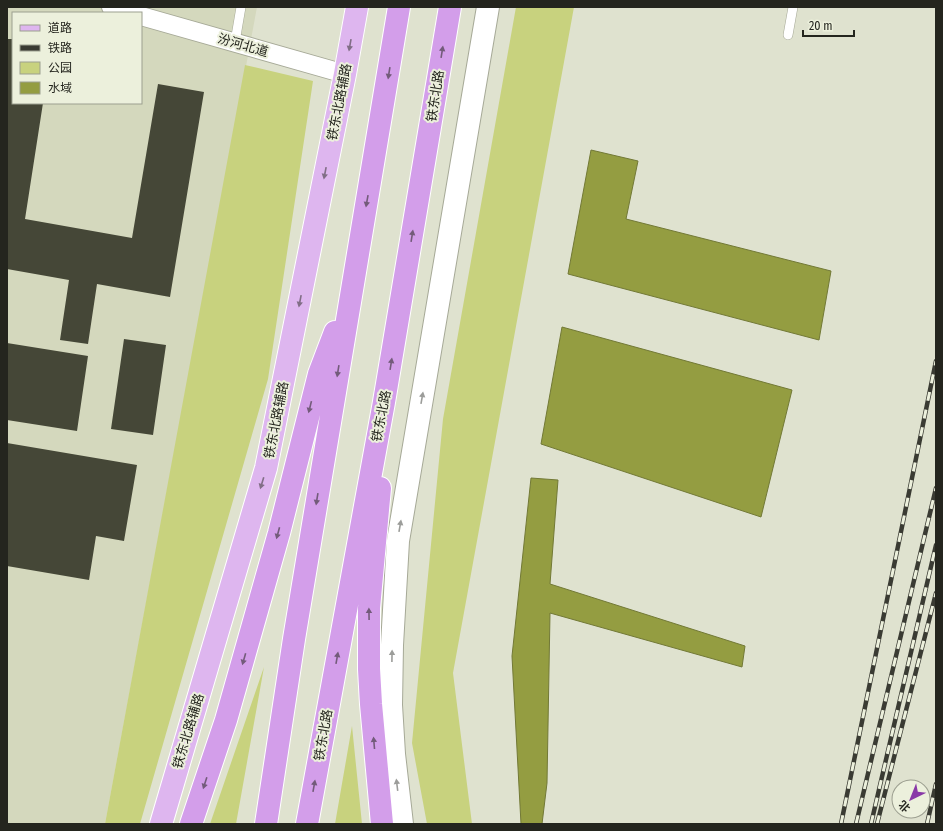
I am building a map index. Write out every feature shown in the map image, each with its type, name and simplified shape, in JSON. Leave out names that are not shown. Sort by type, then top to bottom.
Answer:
[{"type":"highway","points":[[266,824],[294,639],[399,7]]},
{"type":"highway","name":"铁东北路","points":[[307,824],[384,402],[450,7]]},
{"type":"highway","points":[[191,824],[226,720],[249,641],[279,533],[319,374],[351,292]]},
{"type":"highway","points":[[382,824],[371,704],[369,608],[382,460],[384,402]]},
{"type":"main road","name":"铁东北路辅路","points":[[161,824],[266,468],[345,74],[357,7]]},
{"type":"street","points":[[111,7],[128,12]]},
{"type":"street","points":[[402,824],[394,754],[391,705],[392,645],[398,541],[488,7]]},
{"type":"street","name":"汾河北道","points":[[142,16],[345,74]]},
{"type":"lane","points":[[235,42],[241,7]]},
{"type":"lane","points":[[788,35],[793,7]]},
{"type":"shaded area","points":[[7,7],[257,7],[105,824],[7,824]]},
{"type":"green space","points":[[516,7],[574,7],[453,673],[472,824],[427,824],[412,743],[443,419]]},
{"type":"green space","points":[[245,65],[313,81],[268,379],[140,824],[105,824]]},
{"type":"green space","points":[[264,667],[236,824],[210,824]]},
{"type":"green space","points":[[352,726],[362,824],[335,824]]},
{"type":"water","points":[[591,150],[638,161],[626,219],[831,271],[819,340],[568,274]]},
{"type":"water","points":[[562,327],[792,390],[761,517],[541,444]]},
{"type":"water","points":[[531,478],[558,480],[550,584],[745,646],[742,667],[550,613],[547,783],[542,824],[521,824],[512,656]]},
{"type":"building","points":[[8,39],[12,39],[12,104],[43,104],[25,219],[132,238],[158,84],[204,92],[170,297],[97,284],[88,344],[60,340],[69,280],[7,269]]},
{"type":"building","points":[[124,339],[166,345],[153,435],[111,429]]},
{"type":"building","points":[[7,343],[88,356],[77,431],[7,420]]},
{"type":"building","points":[[7,443],[137,465],[124,541],[96,536],[89,580],[7,566]]},
{"type":"railway","points":[[841,824],[936,361]]},
{"type":"railway","points":[[856,824],[936,488]]},
{"type":"railway","points":[[871,824],[936,545]]},
{"type":"railway","points":[[877,824],[936,593]]},
{"type":"railway","points":[[927,824],[936,784]]}]
